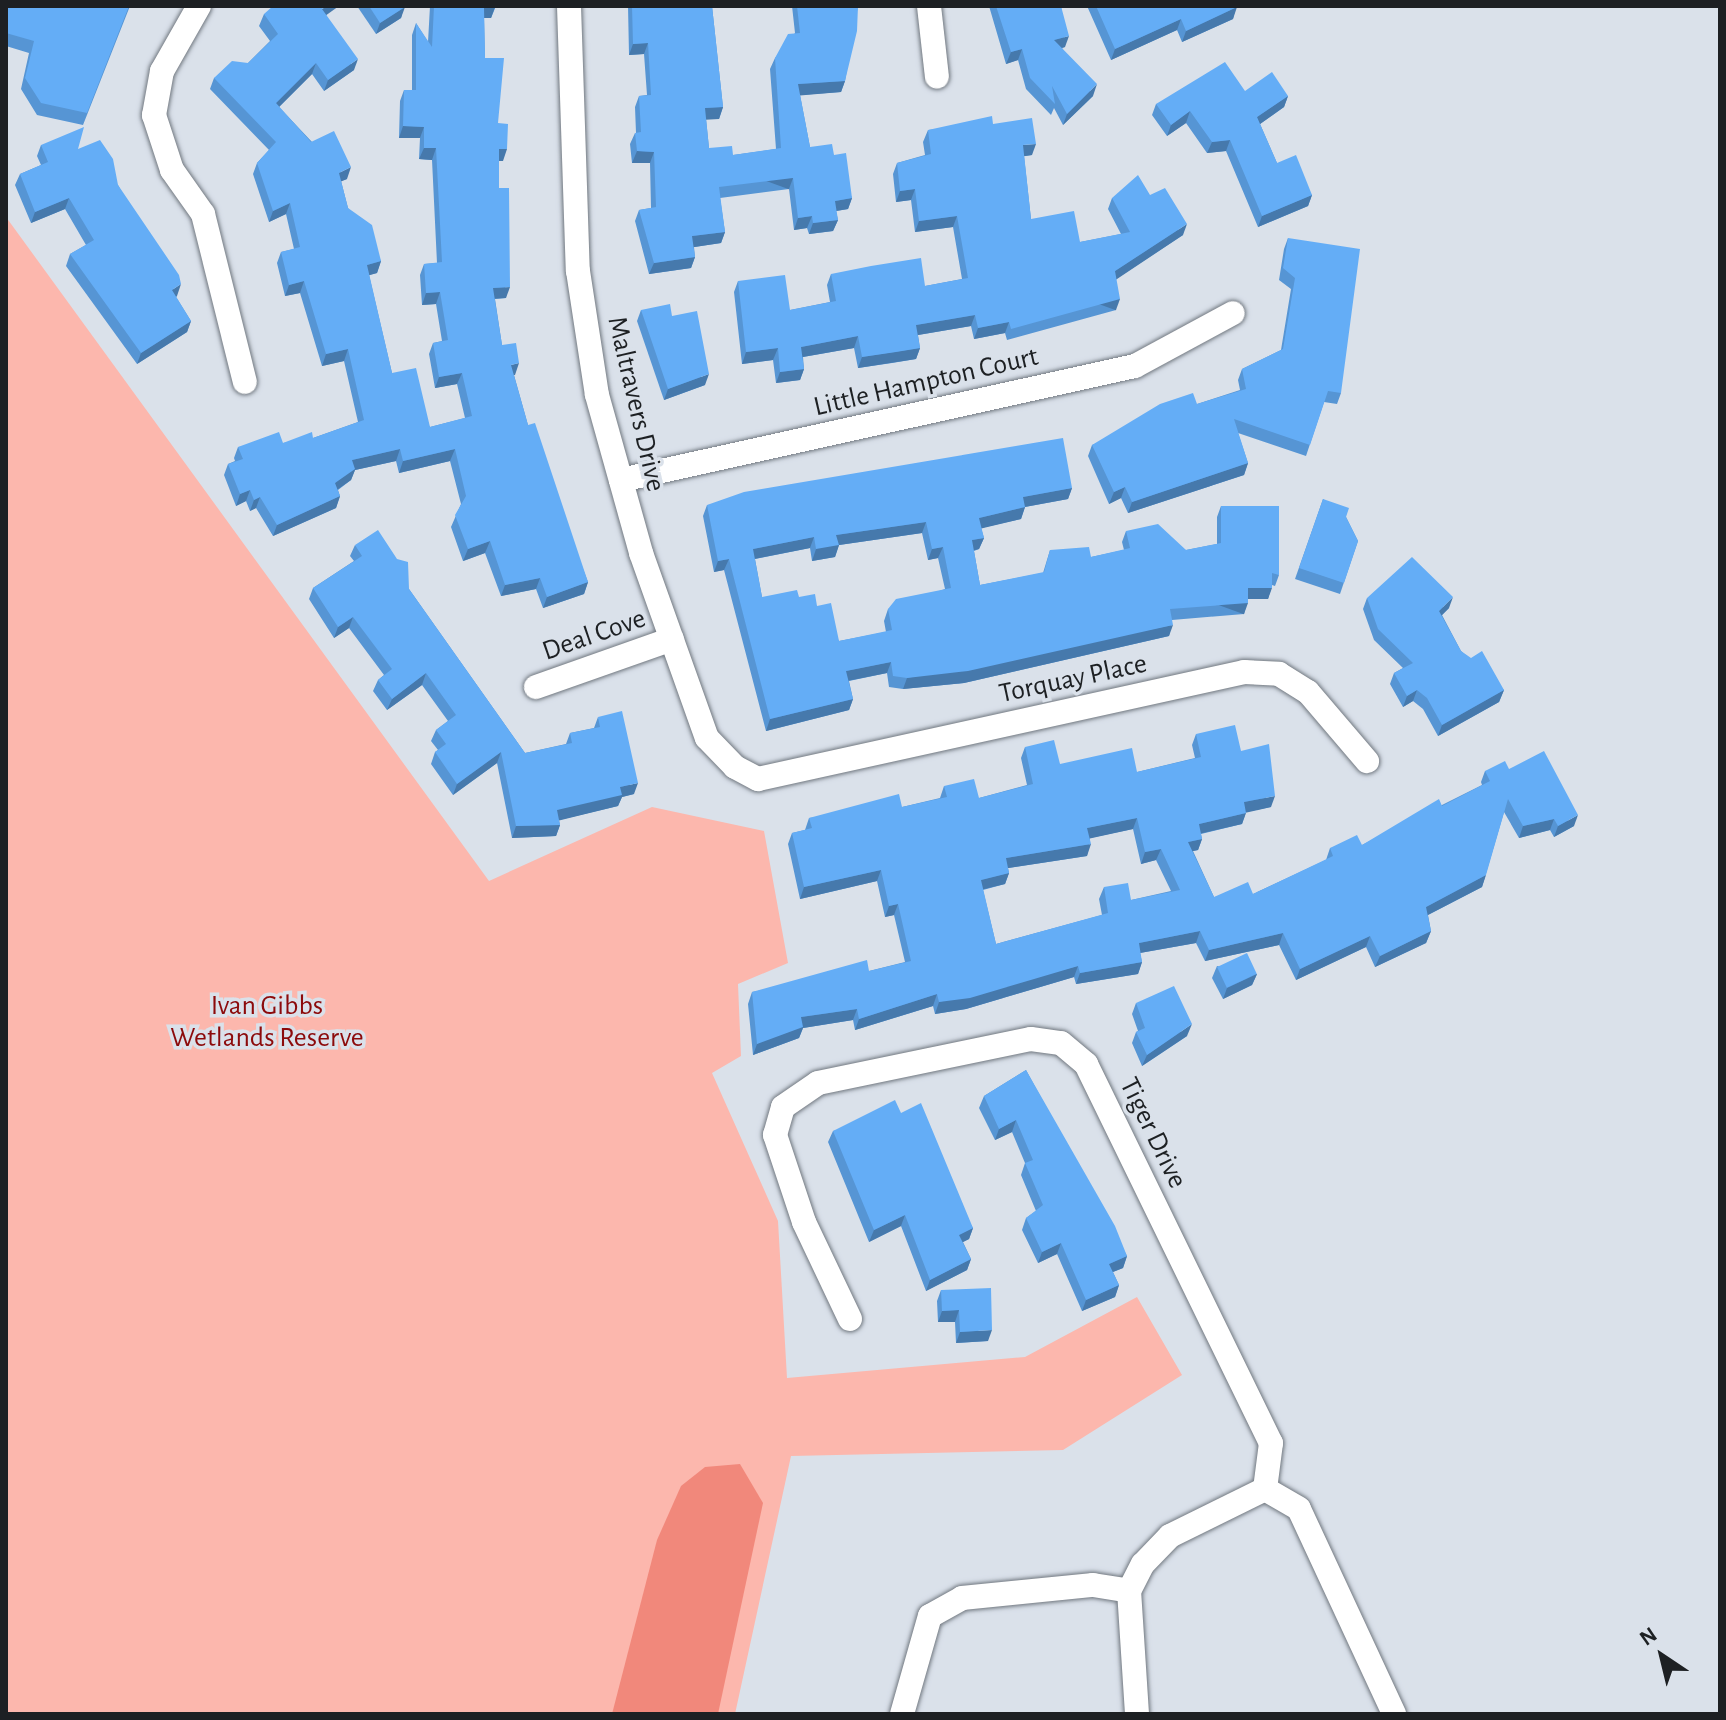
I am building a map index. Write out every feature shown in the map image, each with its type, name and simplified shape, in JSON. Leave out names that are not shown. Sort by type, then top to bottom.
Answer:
[{"type":"street","points":[[199,6],[162,71],[154,115],[172,170],[203,214],[245,382]]},
{"type":"street","name":"Maltravers Drive","points":[[569,6],[578,271],[597,395],[621,480],[707,738],[758,779]]},
{"type":"street","points":[[929,6],[937,77]]},
{"type":"street","name":"Little Hampton Court","points":[[621,480],[1135,366],[1233,313]]},
{"type":"street","name":"Deal Cove","points":[[536,687],[672,639]]},
{"type":"street","name":"Torquay Place","points":[[758,779],[1244,672],[1279,674],[1308,692],[1367,761]]},
{"type":"street","name":"Tiger Drive","points":[[850,1319],[804,1222],[775,1135],[783,1107],[818,1083],[1031,1039],[1061,1043],[1086,1064],[1271,1443],[1265,1489]]},
{"type":"street","points":[[1137,1714],[1129,1591],[1170,1536],[1265,1489],[1299,1509],[1394,1714]]},
{"type":"street","points":[[902,1714],[930,1616],[962,1598],[1093,1585],[1129,1591]]},
{"type":"green space","name":"Ivan Gibbs Wetlands Reserve","points":[[6,217],[489,881],[652,807],[764,831],[788,963],[738,984],[741,1056],[712,1073],[778,1221],[787,1378],[1025,1357],[1137,1297],[1182,1375],[1063,1450],[791,1456],[735,1714],[6,1714]]},
{"type":"shaded area","points":[[740,1464],[763,1503],[718,1714],[612,1714],[657,1540],[681,1486],[705,1467]]},
{"type":"building","points":[[6,6],[129,6],[87,113],[41,103],[25,78],[34,41],[6,33]]},
{"type":"building","points":[[273,6],[327,6],[322,9],[358,59],[328,80],[316,63],[276,103],[311,142],[334,131],[351,167],[339,173],[348,208],[372,225],[381,261],[367,265],[392,373],[416,368],[430,427],[472,416],[462,373],[439,377],[433,343],[448,340],[440,292],[426,293],[424,264],[442,262],[436,148],[424,148],[424,127],[403,126],[404,90],[416,90],[416,23],[432,47],[434,6],[496,6],[484,7],[485,58],[504,58],[498,123],[508,124],[507,149],[499,149],[499,188],[509,188],[510,287],[493,288],[502,345],[516,343],[519,363],[511,365],[528,425],[535,423],[588,582],[547,597],[540,578],[505,585],[490,541],[468,549],[455,515],[466,496],[455,449],[403,461],[400,449],[352,460],[355,469],[335,483],[340,496],[277,525],[260,497],[254,500],[250,490],[240,494],[228,464],[243,459],[238,447],[279,432],[283,443],[312,432],[313,438],[364,420],[348,349],[326,354],[304,281],[289,285],[281,252],[300,247],[290,203],[273,211],[257,163],[276,142],[214,78],[232,61],[248,63],[278,34],[264,14]]},
{"type":"building","points":[[369,6],[404,6],[405,7],[380,23]]},
{"type":"building","points":[[632,6],[712,6],[723,107],[705,108],[709,148],[732,146],[733,155],[781,148],[775,58],[788,34],[800,33],[797,6],[858,6],[857,31],[845,81],[798,84],[810,147],[832,144],[834,155],[846,153],[852,198],[835,201],[838,220],[813,223],[812,216],[798,218],[793,178],[719,187],[725,232],[692,236],[695,257],[654,263],[639,210],[656,207],[654,152],[637,151],[635,133],[641,132],[639,96],[651,95],[648,43],[633,44]]},
{"type":"building","points":[[996,6],[1061,6],[1069,36],[1054,40],[1097,84],[1067,114],[1052,86],[1055,104],[1030,78],[1022,49],[1011,52]]},
{"type":"building","points":[[1096,6],[1237,7],[1186,31],[1181,19],[1115,49]]},
{"type":"building","points":[[1225,62],[1245,91],[1272,72],[1288,96],[1257,117],[1277,163],[1296,155],[1312,195],[1262,216],[1230,140],[1212,142],[1190,111],[1171,125],[1156,104]]},
{"type":"building","points":[[992,116],[993,124],[1032,118],[1036,144],[1023,145],[1031,219],[1074,211],[1080,242],[1130,232],[1112,198],[1138,175],[1150,195],[1165,188],[1187,224],[1115,271],[1120,299],[1011,329],[1009,322],[978,328],[975,315],[916,325],[920,348],[896,352],[862,357],[858,336],[801,347],[804,369],[780,372],[778,348],[746,352],[738,281],[785,275],[790,310],[836,301],[831,274],[871,266],[921,258],[925,286],[968,278],[957,216],[919,221],[915,189],[900,191],[897,163],[931,154],[928,130]]},
{"type":"building","points":[[84,127],[78,149],[100,140],[113,159],[118,185],[179,275],[181,284],[172,290],[191,321],[141,353],[70,254],[94,240],[69,198],[35,212],[20,174],[48,162],[41,145]]},
{"type":"building","points":[[1288,238],[1360,249],[1341,393],[1328,391],[1310,445],[1234,419],[1248,463],[1132,502],[1125,487],[1114,492],[1092,445],[1160,404],[1193,393],[1197,404],[1246,389],[1242,369],[1283,349],[1295,278],[1283,268]]},
{"type":"building","points":[[670,304],[672,316],[697,311],[709,374],[668,389],[641,310]]},
{"type":"building","points":[[1063,438],[1072,488],[1023,497],[1025,507],[979,518],[984,538],[972,540],[980,585],[1044,572],[1050,550],[1089,547],[1091,557],[1130,548],[1126,531],[1158,524],[1186,550],[1221,543],[1221,506],[1279,506],[1279,575],[1272,573],[1272,588],[1248,588],[1248,603],[1170,609],[1173,625],[968,671],[907,678],[893,676],[891,662],[846,671],[853,699],[770,719],[729,559],[718,561],[707,505],[744,492]],"holes":[[[926,522],[932,549],[943,547],[951,588],[896,599],[888,609],[892,630],[839,641],[831,603],[817,606],[815,594],[799,597],[797,590],[762,597],[753,549],[814,537],[816,549],[839,545],[836,535]]]},
{"type":"building","points":[[1323,499],[1349,508],[1346,517],[1358,541],[1344,583],[1299,568]]},
{"type":"building","points":[[378,530],[397,559],[408,562],[409,589],[525,753],[572,743],[570,733],[600,727],[598,717],[622,711],[638,783],[620,787],[622,795],[557,810],[560,825],[516,826],[501,752],[457,784],[435,752],[446,744],[436,730],[456,715],[426,673],[392,699],[378,680],[392,669],[353,617],[338,627],[313,588],[362,556],[355,545]]},
{"type":"building","points":[[1412,557],[1453,597],[1439,611],[1461,651],[1471,658],[1482,651],[1504,690],[1442,725],[1427,698],[1417,690],[1407,696],[1394,673],[1413,663],[1378,629],[1367,598]]},
{"type":"building","points":[[1235,725],[1241,751],[1269,744],[1275,796],[1244,802],[1246,813],[1199,824],[1202,839],[1188,842],[1214,897],[1248,882],[1253,894],[1333,856],[1330,848],[1357,835],[1362,845],[1439,799],[1442,806],[1490,781],[1485,771],[1505,761],[1509,769],[1544,751],[1578,815],[1558,826],[1554,819],[1523,826],[1508,799],[1486,875],[1426,907],[1431,931],[1380,956],[1370,936],[1300,969],[1283,933],[1209,950],[1200,931],[1139,943],[1142,962],[1080,973],[1078,966],[970,998],[939,1002],[937,994],[859,1019],[857,1009],[801,1017],[803,1027],[757,1044],[752,992],[867,960],[869,971],[911,961],[898,904],[889,906],[881,870],[804,887],[792,833],[812,828],[809,818],[899,794],[902,807],[947,797],[944,786],[974,779],[979,798],[1033,784],[1025,747],[1054,740],[1060,764],[1132,748],[1137,772],[1201,757],[1196,734]],"holes":[[[1137,818],[1145,852],[1161,849],[1180,890],[1131,900],[1128,883],[1104,887],[1108,913],[996,944],[981,880],[1009,873],[1006,858],[1091,844],[1087,828]]]},
{"type":"building","points":[[1247,953],[1257,974],[1227,988],[1217,967]]},
{"type":"building","points":[[1174,986],[1192,1024],[1147,1055],[1136,1032],[1145,1028],[1136,1003]]},
{"type":"building","points":[[1026,1070],[1115,1226],[1127,1256],[1109,1264],[1119,1285],[1086,1300],[1061,1243],[1042,1252],[1026,1218],[1043,1205],[1025,1163],[1033,1160],[1016,1120],[999,1129],[984,1096]]},
{"type":"building","points":[[895,1100],[901,1113],[921,1103],[973,1228],[959,1235],[971,1259],[930,1280],[905,1215],[874,1230],[833,1131]]},
{"type":"building","points":[[991,1288],[992,1330],[960,1332],[959,1310],[942,1311],[941,1290]]}]
